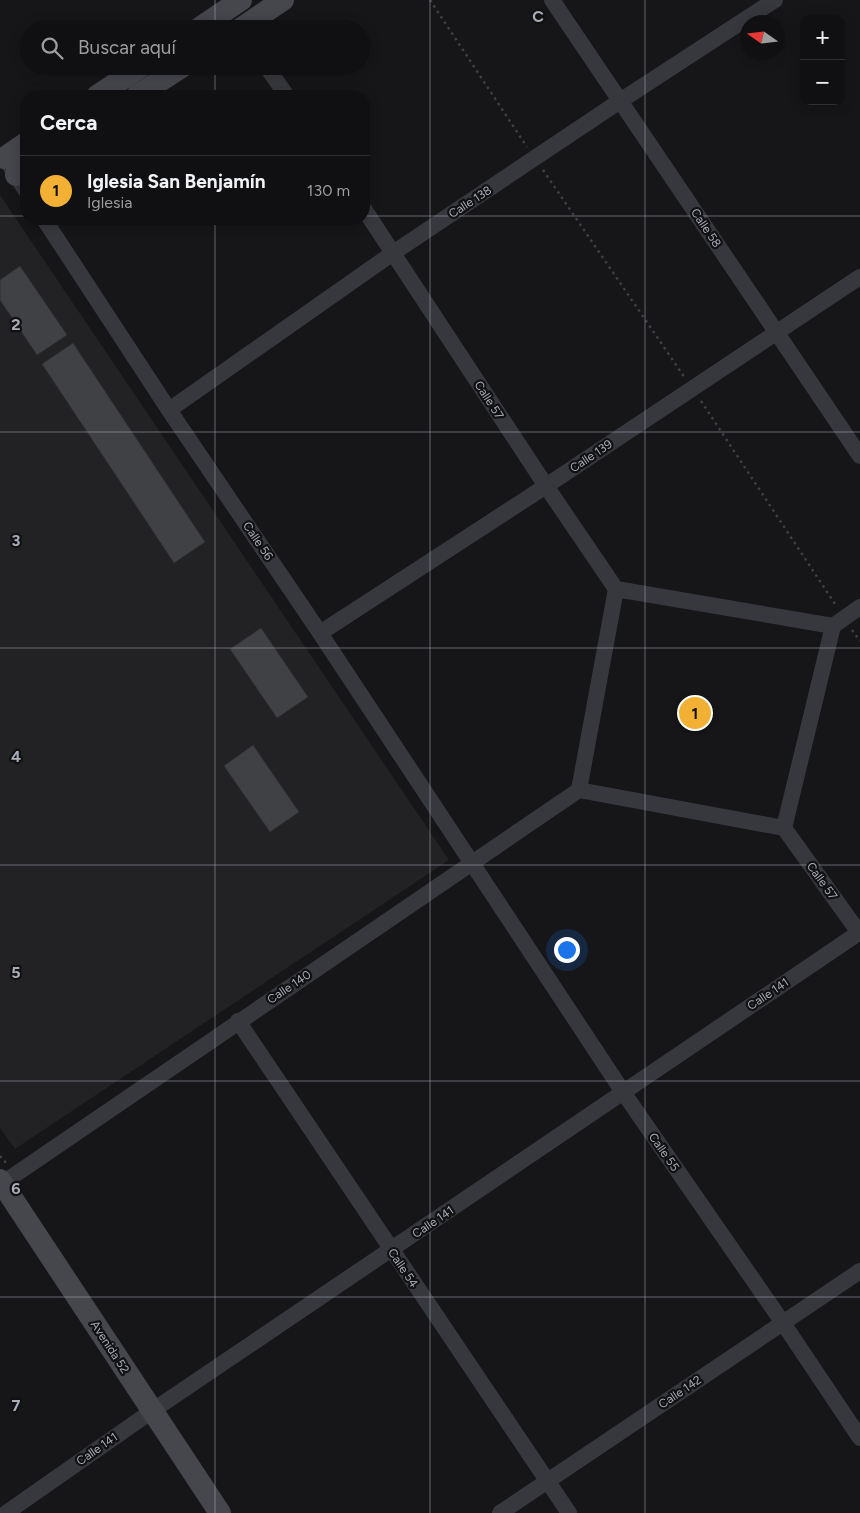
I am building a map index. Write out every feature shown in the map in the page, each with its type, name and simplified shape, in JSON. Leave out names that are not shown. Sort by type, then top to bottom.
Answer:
[{"type":"main road","points":[[253,20],[283,0]]},
{"type":"main road","points":[[209,20],[230,3]]},
{"type":"main road","points":[[106,90],[128,75]]},
{"type":"main road","points":[[146,90],[169,75]]},
{"type":"main road","points":[[14,169],[20,156]]},
{"type":"main road","name":"Avenida 52","points":[[1,1183],[220,1513]]},
{"type":"street","name":"Calle 58","points":[[552,0],[860,456]]},
{"type":"street","name":"Calle 138","points":[[169,410],[393,253],[775,0]]},
{"type":"street","points":[[230,3],[237,20]]},
{"type":"street","points":[[272,75],[283,90]]},
{"type":"street","name":"Calle 57","points":[[370,218],[616,589]]},
{"type":"street","name":"Calle 56","points":[[48,225],[169,410],[320,633],[471,864]]},
{"type":"street","name":"Calle 139","points":[[320,633],[546,486],[860,277]]},
{"type":"street","points":[[839,622],[616,589],[579,790],[784,828],[839,622],[860,607]]},
{"type":"street","name":"Calle 140","points":[[1,1183],[579,790]]},
{"type":"street","name":"Calle 57","points":[[784,828],[860,933]]},
{"type":"street","name":"Calle 55","points":[[471,864],[623,1092],[860,1438]]},
{"type":"street","name":"Calle 141","points":[[6,1513],[152,1411],[860,933]]},
{"type":"street","name":"Calle 54","points":[[238,1021],[569,1513]]},
{"type":"street","name":"Calle 142","points":[[500,1513],[860,1271]]},
{"type":"path","points":[[430,0],[535,159],[693,388],[839,622],[860,641]]},
{"type":"shaded area","points":[[0,195],[449,860],[15,1149],[0,1128]]},
{"type":"building","points":[[20,266],[67,335],[37,355],[0,300],[0,280]]},
{"type":"building","points":[[73,343],[205,542],[174,563],[42,364]]},
{"type":"building","points":[[261,628],[308,697],[277,718],[230,649]]},
{"type":"building","points":[[253,745],[299,812],[270,832],[224,766]]},
{"type":"place","name":"Iglesia San Benjamín","points":[[695,713]]}]
